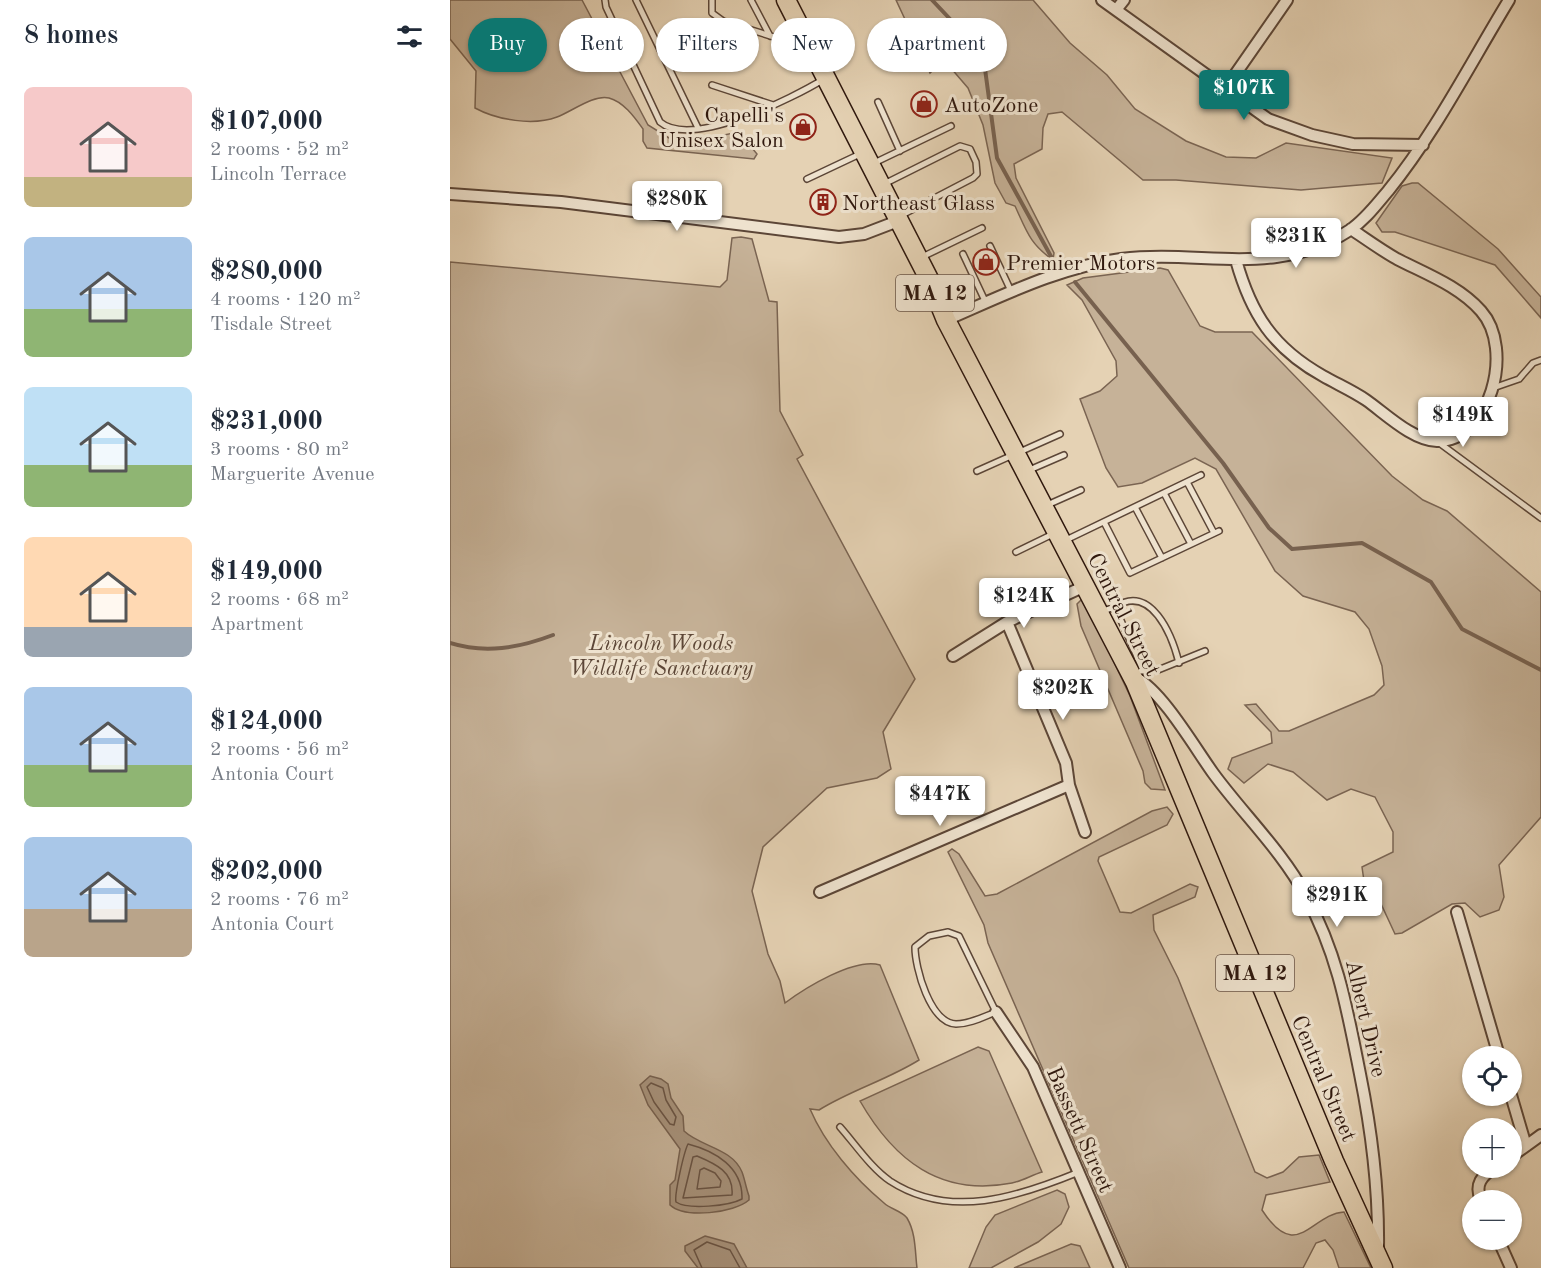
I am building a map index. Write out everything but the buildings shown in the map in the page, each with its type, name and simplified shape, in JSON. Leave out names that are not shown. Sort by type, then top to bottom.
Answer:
[{"type":"main road","name":"Central Street","points":[[786,0],[795,18]]},
{"type":"main road","name":"Central Street","points":[[822,72],[918,259],[946,320],[1084,586],[1107,610],[1137,673],[1329,1150],[1380,1262]]},
{"type":"street","points":[[1102,0],[1263,116],[1319,137],[1369,146],[1423,145]]},
{"type":"street","points":[[1116,10],[1124,0]]},
{"type":"street","points":[[1225,89],[1287,0]]},
{"type":"street","points":[[946,320],[1051,276],[1121,259],[1167,256],[1269,260],[1297,255],[1322,246],[1351,229],[1370,212],[1423,145],[1509,0]]},
{"type":"street","points":[[450,194],[561,202],[839,237],[864,234],[897,219]]},
{"type":"street","points":[[1236,260],[1243,286],[1259,320],[1297,360],[1360,396],[1409,430],[1436,441],[1455,436],[1469,426],[1484,408],[1493,388],[1498,360],[1497,343],[1491,324],[1466,297],[1433,276],[1396,258],[1351,229]]},
{"type":"street","points":[[953,656],[1007,622],[1084,586]]},
{"type":"street","points":[[1007,622],[1066,764],[1069,785],[1085,832]]},
{"type":"street","name":"Albert Drive","points":[[1137,673],[1165,705],[1221,783],[1271,846],[1305,894],[1325,935],[1340,975],[1369,1111],[1377,1174],[1380,1262]]},
{"type":"street","points":[[820,892],[1069,785]]},
{"type":"street","points":[[1457,912],[1496,1046]]},
{"type":"street","name":"Bassett Street","points":[[996,1012],[1033,1067],[1120,1268]]},
{"type":"street","points":[[1514,1106],[1526,1146]]},
{"type":"street","points":[[1522,1149],[1541,1136]]},
{"type":"street","points":[[1503,1250],[1511,1268]]},
{"type":"lane","points":[[605,0],[606,7],[660,122],[666,126],[698,128],[719,125],[774,106],[825,78]]},
{"type":"lane","points":[[636,0],[698,128]]},
{"type":"lane","points":[[712,0],[712,13],[717,17],[770,36]]},
{"type":"lane","points":[[751,0],[770,36]]},
{"type":"lane","points":[[712,85],[774,106]]},
{"type":"lane","points":[[878,102],[900,151]]},
{"type":"lane","points":[[807,179],[867,158],[900,151],[951,126]]},
{"type":"lane","points":[[881,185],[960,146],[970,149],[976,162],[977,174],[973,178],[897,219]]},
{"type":"lane","points":[[918,259],[982,228]]},
{"type":"lane","points":[[990,246],[1012,292]]},
{"type":"lane","points":[[963,254],[986,303]]},
{"type":"lane","points":[[1493,388],[1519,379],[1533,363],[1541,360]]},
{"type":"lane","points":[[977,471],[1060,434]]},
{"type":"lane","points":[[1436,441],[1541,518]]},
{"type":"lane","points":[[1025,472],[1064,455]]},
{"type":"lane","points":[[1016,552],[1104,522],[1201,475]]},
{"type":"lane","points":[[1104,522],[1130,573],[1216,532],[1187,482]]},
{"type":"lane","points":[[1044,506],[1081,490]]},
{"type":"lane","points":[[1164,493],[1191,544]]},
{"type":"lane","points":[[1135,507],[1162,558]]},
{"type":"lane","points":[[1107,610],[1124,601],[1135,599],[1154,610],[1176,650],[1179,663]]},
{"type":"lane","points":[[1137,673],[1158,670],[1205,651]]},
{"type":"lane","points":[[948,932],[959,936],[996,1012],[971,1022],[956,1024],[945,1022],[938,1015],[915,965],[915,947],[929,936],[948,932]]},
{"type":"lane","points":[[840,1127],[888,1180],[920,1197],[948,1202],[996,1200],[1040,1188],[1079,1172]]},
{"type":"green space","points":[[450,0],[582,0],[592,18],[559,18],[559,72],[620,72],[648,125],[669,138],[693,141],[739,132],[757,154],[754,159],[647,148],[643,141],[643,129],[636,120],[614,100],[603,97],[547,120],[526,121],[494,116],[475,108],[476,72],[547,72],[547,18],[468,18],[468,61],[450,39]]},
{"type":"green space","points":[[896,0],[1033,0],[1070,43],[1107,75],[1135,109],[1186,141],[1226,157],[1256,158],[1286,143],[1392,158],[1382,183],[1301,190],[1176,180],[1143,180],[1062,112],[1048,114],[1043,128],[1042,149],[1014,164],[1016,178],[1054,253],[1053,260],[1034,243],[1015,206],[1006,203],[995,183],[983,125],[968,88],[954,72],[1007,72],[1007,18],[904,18]]},
{"type":"green space","points":[[1418,183],[1498,249],[1541,297],[1541,318],[1495,265],[1395,232],[1382,232],[1376,223],[1402,186]]},
{"type":"green space","name":"Lincoln Woods Wildlife Sanctuary","points":[[732,238],[752,239],[769,301],[777,302],[780,411],[803,455],[797,459],[915,679],[883,732],[891,769],[877,778],[827,788],[763,847],[752,891],[768,954],[780,981],[785,1003],[831,975],[857,965],[880,965],[919,1060],[819,1110],[810,1109],[832,1148],[851,1172],[884,1203],[907,1218],[914,1236],[917,1268],[450,1268],[450,262],[720,287],[727,280]]},
{"type":"green space","points":[[1160,268],[1168,270],[1200,326],[1215,332],[1252,332],[1392,476],[1423,500],[1447,511],[1541,592],[1541,817],[1499,865],[1504,897],[1499,910],[1480,917],[1465,903],[1452,904],[1402,933],[1395,934],[1381,904],[1364,881],[1362,867],[1393,852],[1393,832],[1375,797],[1351,789],[1327,800],[1293,772],[1268,764],[1244,783],[1228,769],[1232,758],[1272,743],[1271,732],[1245,705],[1256,704],[1279,731],[1289,731],[1374,695],[1384,685],[1382,666],[1369,629],[1355,612],[1303,596],[1275,571],[1216,469],[1195,458],[1142,483],[1118,487],[1106,468],[1080,399],[1100,391],[1117,376],[1116,361],[1082,300],[1067,285],[1083,278]]},
{"type":"green space","points":[[1081,600],[1085,601],[1130,696],[1165,790],[1151,789],[1145,783],[1143,771],[1081,626],[1077,604]]},
{"type":"green space","points":[[1167,807],[1173,814],[1167,825],[1099,857],[1098,861],[1120,912],[1131,913],[1190,884],[1198,887],[1195,897],[1153,915],[1154,930],[1178,978],[1255,1172],[1267,1178],[1283,1172],[1299,1157],[1319,1155],[1330,1182],[1266,1195],[1262,1210],[1274,1226],[1285,1233],[1295,1235],[1332,1215],[1344,1212],[1371,1268],[1339,1268],[1333,1250],[1325,1240],[1316,1243],[1303,1268],[1129,1268],[988,943],[984,925],[948,852],[952,849],[959,854],[985,896],[997,894],[1152,811]]},
{"type":"green space","points":[[978,1047],[989,1051],[1042,1172],[1016,1182],[986,1186],[941,1179],[904,1157],[873,1122],[860,1101]]},
{"type":"green space","points":[[1057,1190],[1065,1194],[1069,1207],[1061,1224],[1038,1242],[991,1268],[969,1268],[986,1227],[995,1215]]},
{"type":"green space","points":[[1071,1244],[1080,1246],[1090,1268],[1014,1268]]},
{"type":"water","points":[[650,1076],[668,1084],[671,1098],[683,1116],[684,1131],[724,1153],[737,1164],[743,1175],[749,1200],[742,1205],[710,1213],[687,1212],[670,1205],[670,1185],[675,1180],[680,1149],[648,1105],[640,1085]]},
{"type":"water","points":[[705,1236],[734,1244],[747,1268],[698,1268],[685,1251],[685,1246]]},
{"type":"waterway","points":[[932,0],[983,54],[997,158],[1053,260]]},
{"type":"waterway","points":[[1075,282],[1223,463],[1269,528],[1292,549],[1362,543],[1431,582],[1462,629],[1541,670]]},
{"type":"waterway","points":[[450,643],[476,648],[502,648],[553,635]]},
{"type":"place","name":"AutoZone","points":[[924,104]]},
{"type":"place","name":"Capelli's Unisex Salon","points":[[803,127]]},
{"type":"place","name":"Northeast Glass","points":[[823,202]]},
{"type":"place","name":"Premier Motors","points":[[986,262]]}]
